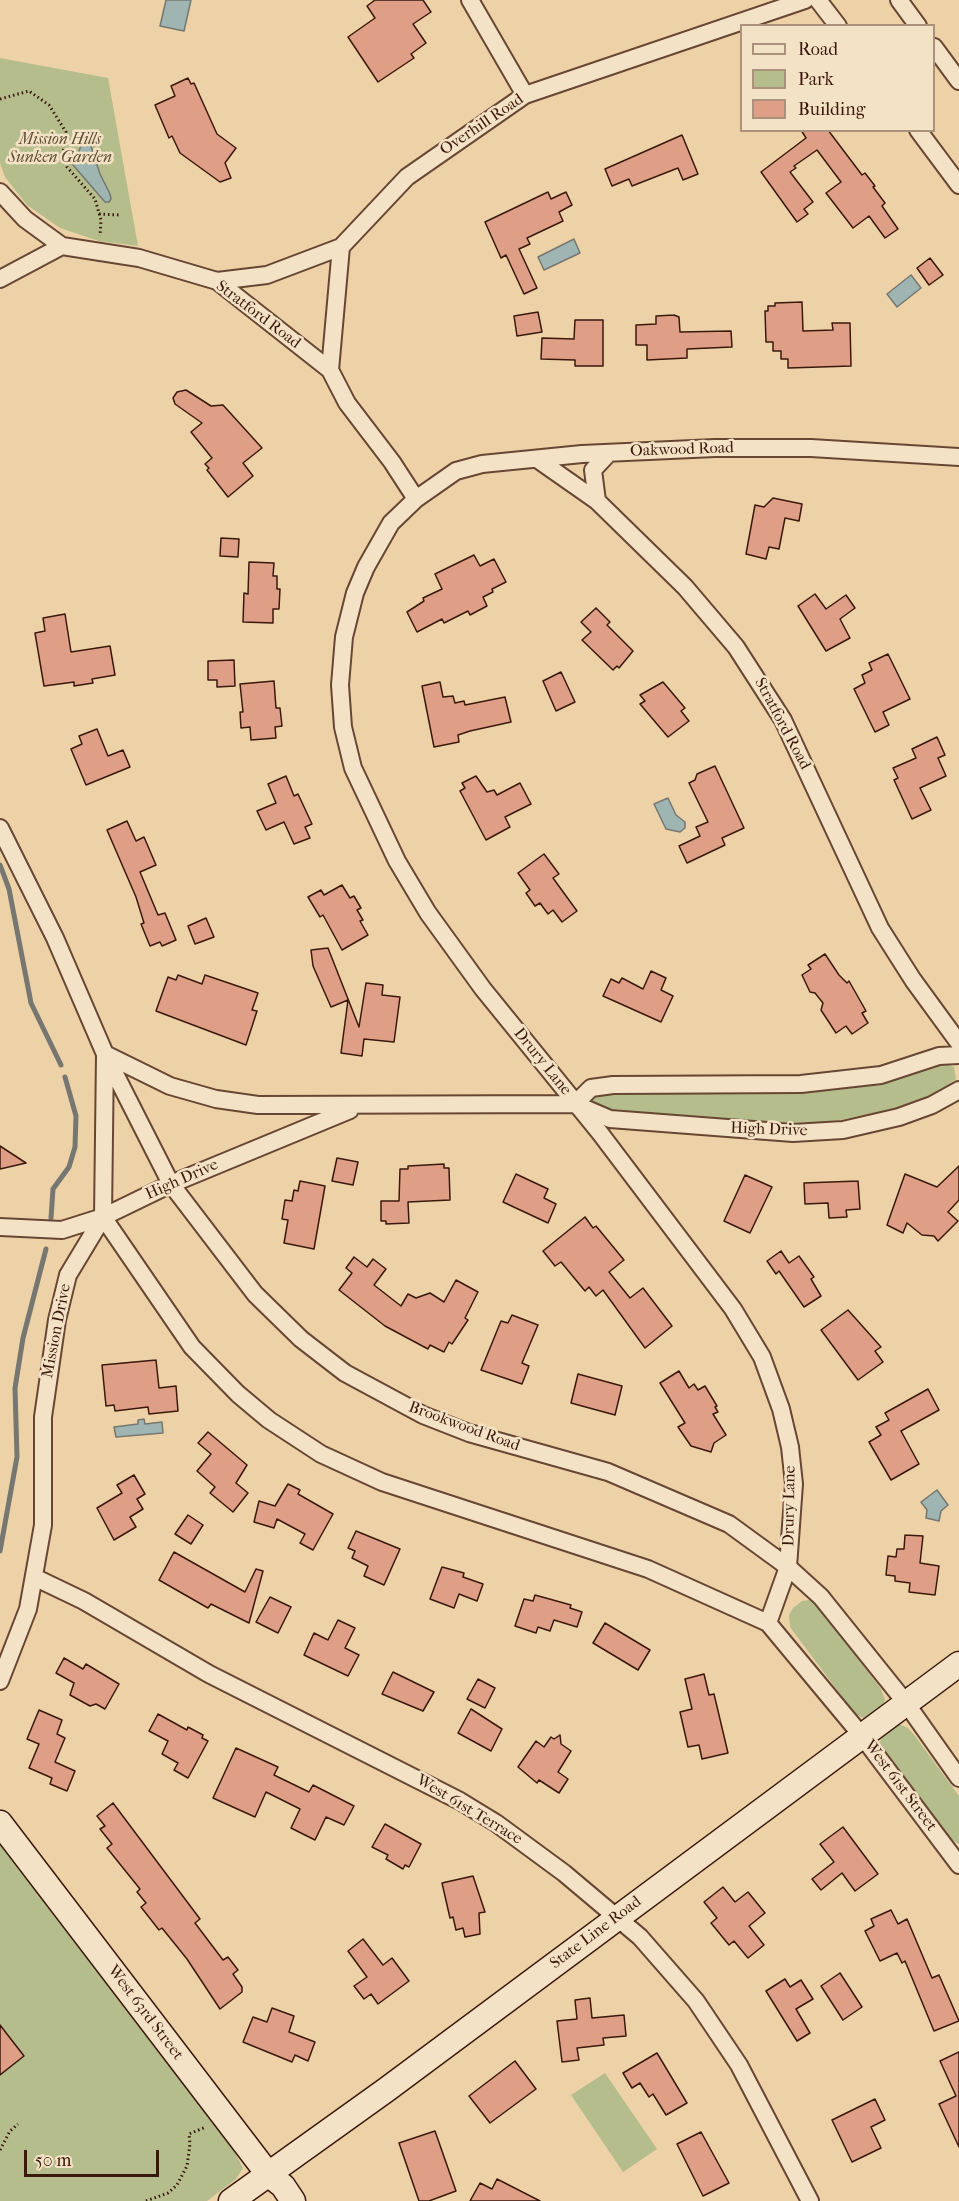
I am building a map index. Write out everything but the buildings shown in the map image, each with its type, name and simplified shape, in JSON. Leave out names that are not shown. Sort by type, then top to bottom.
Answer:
[{"type":"main road","name":"State Line Road","points":[[231,2201],[286,2190],[386,2090],[959,1664]]},
{"type":"main road","name":"West 63rd Street","points":[[0,1823],[286,2190]]},
{"type":"street","points":[[470,0],[525,95]]},
{"type":"street","name":"Overhill Road","points":[[341,247],[407,177],[525,95],[805,0]]},
{"type":"street","points":[[818,0],[836,24]]},
{"type":"street","points":[[899,0],[917,24]]},
{"type":"street","points":[[935,50],[959,81]]},
{"type":"street","points":[[919,132],[959,185]]},
{"type":"street","points":[[0,192],[25,219],[62,246],[0,279]]},
{"type":"street","name":"Stratford Road","points":[[62,246],[139,258],[217,281],[330,370],[347,403],[392,462],[416,499]]},
{"type":"street","points":[[217,281],[267,275],[341,247],[330,370]]},
{"type":"street","name":"Oakwood Road","points":[[416,499],[456,471],[482,464],[609,453],[715,448],[812,448],[959,457]]},
{"type":"street","points":[[597,501],[593,470],[609,453]]},
{"type":"street","name":"Stratford Road","points":[[537,459],[597,501],[692,594],[719,624],[759,679],[799,752],[853,875],[880,928],[913,980],[959,1043]]},
{"type":"street","name":"Drury Lane","points":[[416,499],[391,523],[377,544],[355,594],[344,638],[340,686],[344,728],[353,768],[397,861],[428,913],[483,989],[734,1309],[762,1357],[782,1409],[790,1447],[794,1511],[788,1567],[768,1623]]},
{"type":"street","points":[[0,828],[56,938],[105,1054],[103,1217],[192,1347],[238,1394],[268,1420],[321,1454],[393,1486],[648,1569],[768,1623],[862,1736]]},
{"type":"street","name":"High Drive","points":[[105,1054],[170,1086],[216,1099],[258,1105],[575,1104],[610,1119],[793,1133],[843,1130],[899,1117],[932,1106],[959,1090]]},
{"type":"street","name":"Brookwood Road","points":[[105,1054],[171,1184],[255,1294],[301,1339],[345,1373],[423,1416],[479,1436],[608,1472],[729,1524],[788,1567],[821,1597],[906,1703],[959,1778]]},
{"type":"street","points":[[575,1104],[591,1088],[613,1085],[801,1084],[881,1075],[939,1056],[959,1055]]},
{"type":"street","name":"High Drive","points":[[0,1227],[62,1230],[103,1217],[171,1184],[359,1106]]},
{"type":"street","name":"Mission Drive","points":[[0,1682],[28,1609],[43,1525],[43,1417],[57,1320],[68,1275],[103,1217]]},
{"type":"street","name":"West 61st Terrace","points":[[34,1577],[84,1601],[209,1674],[460,1801],[518,1838],[640,1937],[696,2001],[739,2065],[810,2201]]},
{"type":"street","name":"West 61st Street","points":[[862,1736],[959,1865]]},
{"type":"path","points":[[0,99],[29,91],[49,105],[66,132],[63,154],[67,168],[95,199],[99,214],[99,240]]},
{"type":"path","points":[[99,214],[120,215]]},
{"type":"path","points":[[146,2201],[159,2197],[177,2185],[187,2166],[189,2134],[214,2123]]},
{"type":"path","points":[[0,2150],[10,2131],[18,2124]]},
{"type":"green space","name":"Mission Hills Sunken Garden","points":[[0,58],[108,78],[138,246],[99,241],[60,228],[27,205],[5,177],[0,163]]},
{"type":"green space","points":[[943,1063],[954,1067],[956,1079],[936,1093],[899,1108],[825,1123],[767,1124],[598,1109],[590,1103],[591,1098],[598,1094],[785,1092],[849,1088],[894,1079]]},
{"type":"green space","points":[[809,1600],[819,1605],[881,1689],[885,1700],[880,1710],[869,1717],[863,1718],[854,1713],[790,1627],[789,1615],[793,1608],[802,1601]]},
{"type":"green space","points":[[899,1724],[908,1728],[915,1736],[959,1796],[959,1844],[946,1837],[882,1750],[880,1742],[883,1732]]},
{"type":"green space","points":[[0,1841],[229,2142],[243,2168],[236,2179],[207,2201],[0,2201]]},
{"type":"green space","points":[[605,2073],[657,2149],[623,2172],[571,2095]]},
{"type":"water","points":[[166,0],[191,0],[184,31],[160,26]]},
{"type":"water","points":[[84,139],[89,140],[100,174],[110,194],[109,202],[105,202],[73,165]]},
{"type":"water","points":[[574,239],[580,253],[544,270],[538,257]]},
{"type":"water","points":[[911,275],[921,288],[897,307],[887,294]]},
{"type":"water","points":[[668,798],[676,815],[685,822],[685,828],[680,832],[666,829],[654,804]]},
{"type":"water","points":[[144,1419],[145,1424],[162,1422],[163,1433],[116,1437],[114,1427],[138,1424],[138,1420]]},
{"type":"water","points":[[937,1490],[948,1505],[941,1511],[939,1521],[926,1518],[927,1510],[921,1502]]},
{"type":"waterway","points":[[0,865],[9,889],[31,1003],[61,1065]]},
{"type":"waterway","points":[[51,1218],[53,1189],[69,1167],[75,1147],[76,1116],[65,1077]]},
{"type":"waterway","points":[[0,1551],[17,1457],[15,1388],[23,1338],[46,1249]]}]
